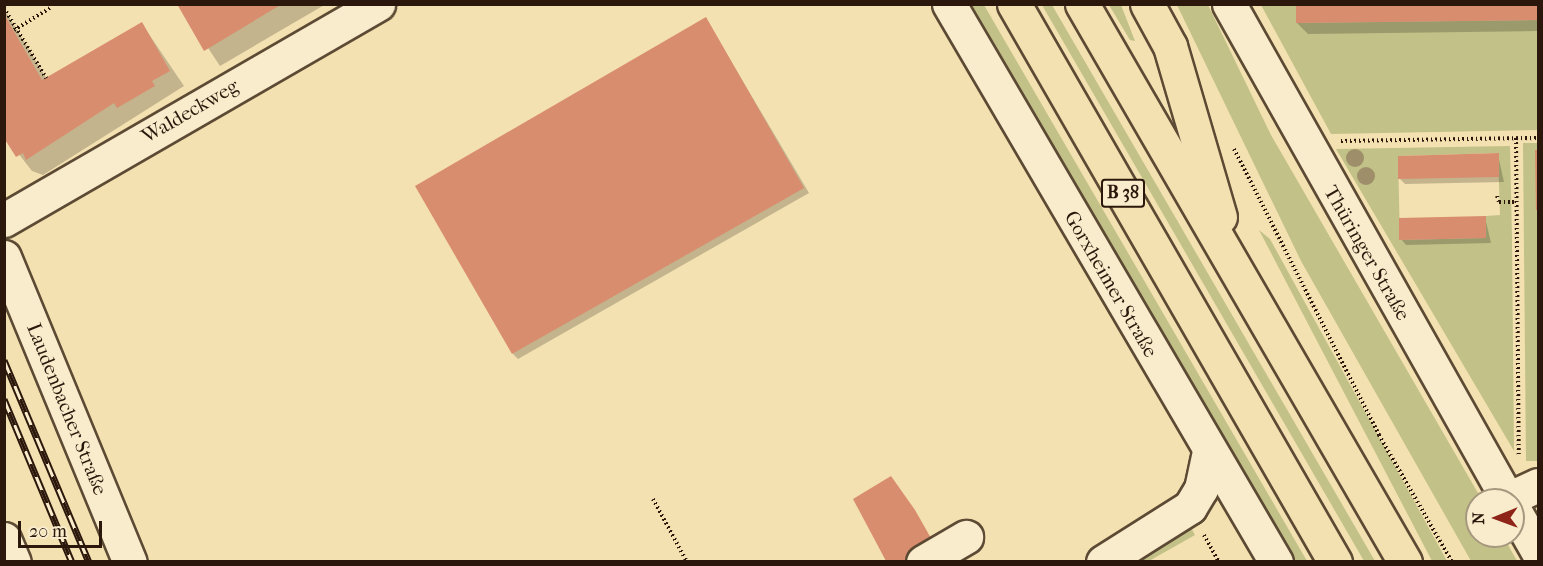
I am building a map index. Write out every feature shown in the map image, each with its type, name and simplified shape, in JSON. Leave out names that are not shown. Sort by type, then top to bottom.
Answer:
[{"type":"highway","name":"B 38","points":[[1014,4],[1335,561]]},
{"type":"highway","points":[[1082,4],[1405,561]]},
{"type":"highway","points":[[1147,4],[1170,45],[1235,268]]},
{"type":"street","name":"Waldeckweg","points":[[4,220],[378,4]]},
{"type":"street","name":"Gorxheimer Straße","points":[[949,4],[1276,561]]},
{"type":"street","name":"Thüringer Straße","points":[[1230,4],[1513,488]]},
{"type":"street","name":"Laudenbacher Straße","points":[[4,257],[130,561]]},
{"type":"street","points":[[1103,561],[1190,507],[1201,489],[1209,450]]},
{"type":"street","name":"Thüringer Straße","points":[[1525,515],[1537,545]]},
{"type":"street","points":[[923,561],[966,537]]},
{"type":"street","points":[[4,539],[14,561]]},
{"type":"path","points":[[4,8],[15,30],[46,78]]},
{"type":"path","points":[[15,30],[51,8]]},
{"type":"path","points":[[1516,138],[1518,488]]},
{"type":"path","points":[[1329,141],[1539,138]]},
{"type":"path","points":[[1232,144],[1368,415],[1452,561]]},
{"type":"path","points":[[1497,196],[1499,202],[1517,202]]},
{"type":"path","points":[[653,499],[687,561]]},
{"type":"shaded area","points":[[972,5],[984,5],[1307,561],[1294,561]]},
{"type":"shaded area","points":[[1042,5],[1052,5],[1375,561],[1364,561]]},
{"type":"shaded area","points":[[1109,5],[1121,5],[1135,41],[1130,40]]},
{"type":"shaded area","points":[[1177,5],[1208,5],[1271,135],[1475,488],[1465,488],[1465,548],[1510,548],[1517,561],[1471,561],[1301,261]]},
{"type":"shaded area","points":[[1261,5],[1296,5],[1296,23],[1538,20],[1538,130],[1331,134]]},
{"type":"shaded area","points":[[1523,143],[1538,143],[1538,461],[1526,461]]},
{"type":"shaded area","points":[[1510,146],[1514,451],[1336,149]],"holes":[[[1498,153],[1500,215],[1486,216],[1486,238],[1400,240],[1398,156]]]},
{"type":"shaded area","points":[[1259,230],[1270,239],[1447,561],[1432,561]]},
{"type":"shaded area","points":[[1188,522],[1195,535],[1149,561],[1120,562]]},
{"type":"building","points":[[177,4],[282,4],[204,51]]},
{"type":"building","points":[[1296,4],[1538,4],[1538,20],[1296,23]]},
{"type":"building","points":[[4,14],[42,80],[142,22],[170,71],[152,81],[155,86],[117,108],[114,103],[26,160],[23,153],[16,157],[4,138]]},
{"type":"building","points":[[706,17],[804,188],[512,354],[415,186]]},
{"type":"building","points":[[1535,150],[1538,150],[1538,210],[1536,210]]},
{"type":"building","points":[[1499,153],[1499,177],[1398,179],[1398,156]]},
{"type":"building","points":[[1486,216],[1486,238],[1399,240],[1399,218]]},
{"type":"building","points":[[891,476],[915,510],[944,561],[886,561],[853,499]]},
{"type":"railway","points":[[4,360],[89,562]]},
{"type":"railway","points":[[4,399],[72,562]]}]
